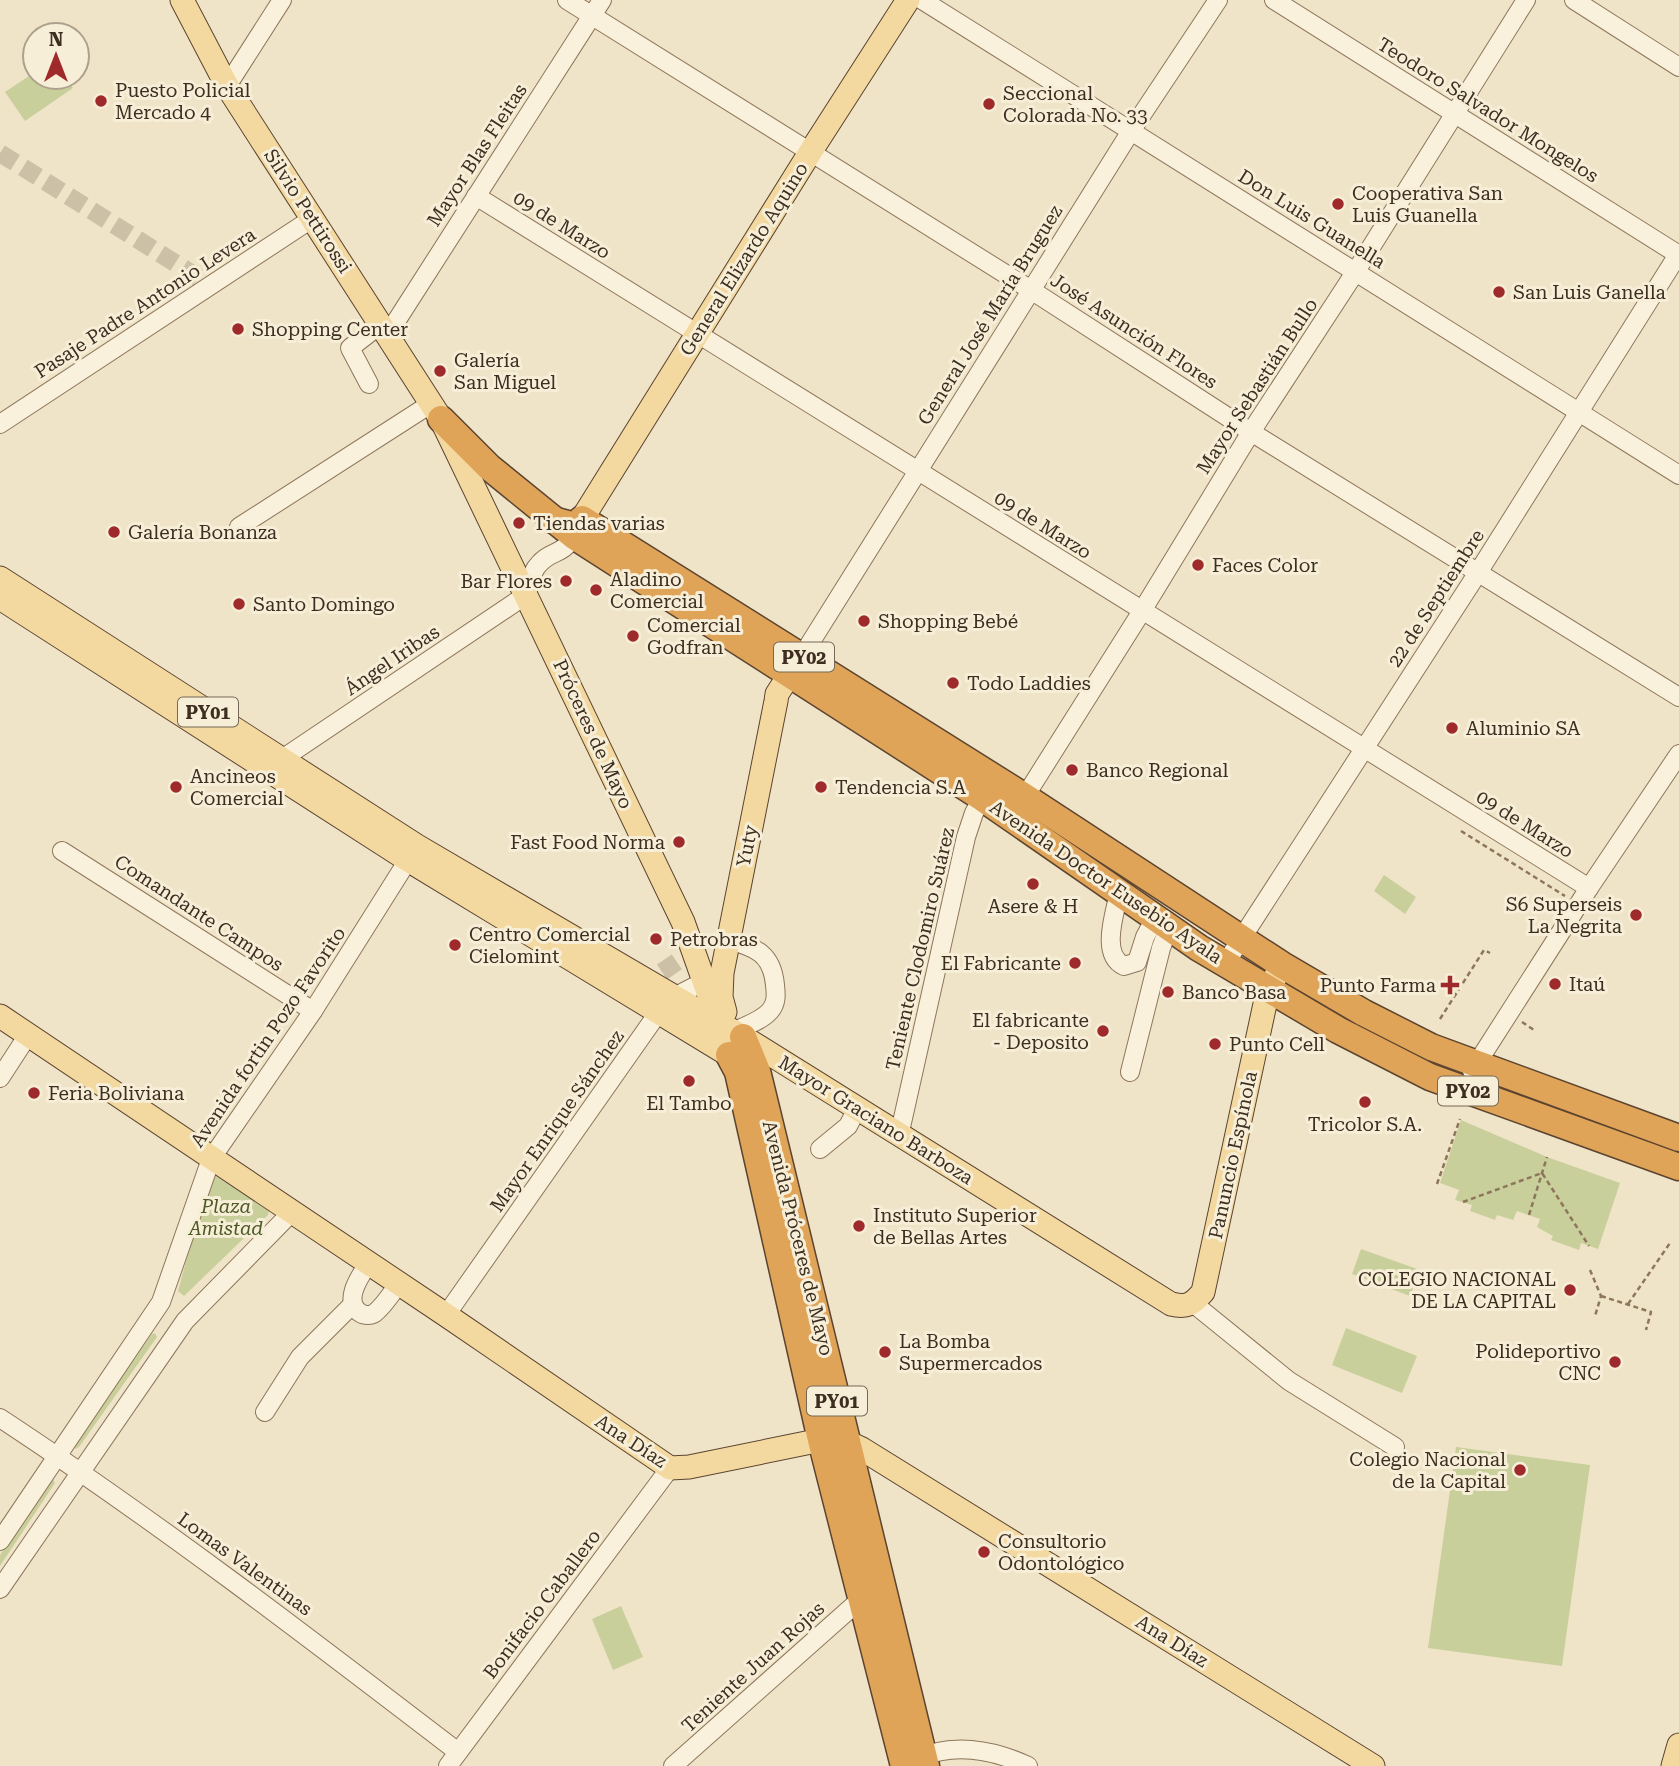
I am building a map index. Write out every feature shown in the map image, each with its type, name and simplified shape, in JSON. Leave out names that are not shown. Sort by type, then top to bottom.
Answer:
[{"type":"highway","name":"Avenida Doctor Eusebio Ayala","points":[[436,411],[488,467],[570,525],[1018,807],[1241,937],[1282,965],[1431,1047],[1679,1138]]},
{"type":"highway","name":"Avenida Doctor Eusebio Ayala","points":[[1018,807],[1119,893],[1162,923],[1268,990],[1376,1051],[1461,1089],[1679,1167]]},
{"type":"highway","name":"Avenida Próceres de Mayo","points":[[732,1037],[800,1348],[834,1440],[861,1599],[914,1763]]},
{"type":"highway","name":"Avenida Próceres de Mayo","points":[[732,1037],[757,1071],[834,1440],[914,1763]]},
{"type":"main road","name":"Silvio Pettirossi","points":[[182,0],[227,86],[436,411]]},
{"type":"main road","name":"General Elizardo Aquino","points":[[570,525],[697,334],[908,0]]},
{"type":"main road","name":"Próceres de Mayo","points":[[436,411],[526,595],[686,946],[713,977]]},
{"type":"main road","name":"PY01","points":[[3,594],[282,759],[412,853],[656,977],[666,1005],[732,1037]]},
{"type":"main road","name":"PY01","points":[[3,594],[412,853],[666,1005],[732,1037]]},
{"type":"main road","name":"Yuty","points":[[732,1037],[713,977],[729,934],[777,694],[796,665]]},
{"type":"main road","points":[[686,946],[693,936],[713,939],[729,934]]},
{"type":"main road","name":"Panuncio Espínola","points":[[1194,1304],[1203,1292],[1268,990],[1282,965]]},
{"type":"main road","name":"Ana Díaz","points":[[0,1016],[670,1468],[689,1467],[834,1440],[885,1462],[1373,1766]]},
{"type":"main road","name":"Mayor Graciano Barboza","points":[[732,1037],[857,1109],[1171,1304],[1182,1307],[1194,1304]]},
{"type":"main road","points":[[1674,1766],[1679,1745]]},
{"type":"street","points":[[227,86],[282,0]]},
{"type":"street","name":"José Asunción Flores","points":[[567,0],[811,151],[1251,432],[1679,697]]},
{"type":"street","name":"Mayor Blas Fleitas","points":[[369,384],[350,348],[385,329],[476,196],[602,0]]},
{"type":"street","name":"Don Luis Guanella","points":[[922,0],[1679,475]]},
{"type":"street","name":"General José María Bruguez","points":[[796,665],[1131,131],[1218,0]]},
{"type":"street","name":"Teodoro Salvador Mongelos","points":[[1274,0],[1679,255]]},
{"type":"street","name":"Mayor Sebastián Bullo","points":[[1018,807],[1251,432],[1527,0]]},
{"type":"street","points":[[1574,0],[1679,67]]},
{"type":"street","name":"09 de Marzo","points":[[476,196],[1590,888]]},
{"type":"street","name":"Pasaje Padre Antonio Levera","points":[[0,424],[313,218]]},
{"type":"street","name":"22 de Septiembre","points":[[1225,964],[1679,255]]},
{"type":"street","points":[[239,527],[436,411]]},
{"type":"street","points":[[526,595],[532,574],[540,563],[561,552],[570,525]]},
{"type":"street","name":"Ángel Iribas","points":[[282,759],[526,595]]},
{"type":"street","points":[[1461,1089],[1679,754]]},
{"type":"street","name":"Teniente Clodomiro Suárez","points":[[899,1136],[966,837],[989,788]]},
{"type":"street","name":"Comandante Campos","points":[[62,851],[313,1011]]},
{"type":"street","name":"Avenida fortin Pozo Favorito","points":[[0,1541],[161,1302],[211,1159],[313,1011],[412,853]]},
{"type":"street","points":[[1119,893],[1111,944],[1118,963],[1124,966],[1137,962],[1145,937],[1162,923]]},
{"type":"street","points":[[1130,1072],[1161,948],[1162,923]]},
{"type":"street","points":[[729,934],[768,960],[775,979],[777,997],[772,1010],[732,1037]]},
{"type":"street","name":"Mayor Enrique Sánchez","points":[[446,1315],[666,1005],[713,977]]},
{"type":"street","points":[[0,1078],[28,1035]]},
{"type":"street","points":[[820,1149],[848,1126],[857,1109]]},
{"type":"street","points":[[0,1589],[185,1321],[291,1213]]},
{"type":"street","points":[[265,1412],[300,1357],[353,1304],[356,1283],[368,1264]]},
{"type":"street","points":[[353,1304],[362,1314],[375,1313],[399,1284]]},
{"type":"street","points":[[161,1302],[185,1321]]},
{"type":"street","name":"Mayor Graciano Barboza","points":[[1194,1304],[1289,1381],[1395,1447]]},
{"type":"street","name":"Lomas Valentinas","points":[[0,1418],[57,1455],[258,1598],[453,1759]]},
{"type":"street","name":"Bonifacio Caballero","points":[[453,1759],[670,1468]]},
{"type":"street","name":"Teniente Juan Rojas","points":[[673,1766],[861,1599]]},
{"type":"street","points":[[914,1763],[965,1749],[999,1754],[1028,1766]]},
{"type":"path","name":"09 de Marzo","points":[[1461,830],[1567,897],[1568,901]]},
{"type":"path","points":[[1440,1019],[1484,949],[1490,953]]},
{"type":"path","points":[[1521,1021],[1534,1030]]},
{"type":"path","points":[[1437,1184],[1460,1119]]},
{"type":"path","points":[[1529,1215],[1547,1157]]},
{"type":"path","points":[[1463,1202],[1542,1173]]},
{"type":"path","points":[[1542,1173],[1590,1246]]},
{"type":"path","points":[[1628,1304],[1670,1243]]},
{"type":"path","points":[[1590,1270],[1601,1296],[1595,1316]]},
{"type":"path","points":[[1601,1296],[1651,1312],[1646,1330]]},
{"type":"green space","points":[[21,81],[21,91],[69,91],[25,121],[5,92]]},
{"type":"green space","points":[[1384,875],[1416,897],[1405,914],[1374,891]]},
{"type":"green space","points":[[1461,1120],[1547,1157],[1620,1183],[1598,1249],[1581,1243],[1579,1250],[1551,1240],[1553,1236],[1537,1227],[1540,1219],[1517,1211],[1513,1220],[1497,1215],[1495,1220],[1470,1211],[1472,1205],[1455,1200],[1459,1190],[1440,1183]]},
{"type":"green space","name":"Plaza Amistad","points":[[213,1174],[269,1211],[268,1215],[184,1296],[178,1291],[209,1175]]},
{"type":"green space","points":[[1361,1249],[1420,1270],[1410,1296],[1352,1274]]},
{"type":"green space","points":[[1346,1328],[1417,1356],[1402,1393],[1332,1365]]},
{"type":"green space","points":[[155,1333],[157,1337],[75,1449],[74,1444]]},
{"type":"green space","points":[[1456,1447],[1590,1465],[1562,1666],[1428,1648]]},
{"type":"green space","points":[[53,1479],[55,1483],[0,1566],[0,1555]]},
{"type":"green space","points":[[621,1606],[643,1657],[613,1670],[592,1619]]},
{"type":"tunnel","points":[[0,153],[210,285]]},
{"type":"tunnel","points":[[662,972],[681,959]]},
{"type":"place","name":"Puesto Policial Mercado 4","points":[[101,101]]},
{"type":"place","name":"Seccional Colorada No. 33","points":[[989,104]]},
{"type":"place","name":"Cooperativa San Luis Guanella","points":[[1338,204]]},
{"type":"place","name":"San Luis Ganella","points":[[1499,292]]},
{"type":"place","name":"Shopping Center","points":[[238,329]]},
{"type":"place","name":"Galería San Miguel","points":[[440,371]]},
{"type":"place","name":"Tiendas varias","points":[[519,523]]},
{"type":"place","name":"Galería Bonanza","points":[[114,532]]},
{"type":"place","name":"Faces Color","points":[[1198,565]]},
{"type":"place","name":"Bar Flores","points":[[566,581]]},
{"type":"place","name":"Aladino Comercial","points":[[596,590]]},
{"type":"place","name":"Santo Domingo","points":[[239,604]]},
{"type":"place","name":"Shopping Bebé","points":[[864,621]]},
{"type":"place","name":"Comercial Godfran","points":[[633,636]]},
{"type":"place","name":"Todo Laddies","points":[[953,683]]},
{"type":"place","name":"Aluminio SA","points":[[1452,728]]},
{"type":"place","name":"Banco Regional","points":[[1072,770]]},
{"type":"place","name":"Ancineos Comercial","points":[[176,787]]},
{"type":"place","name":"Tendencia S.A","points":[[821,787]]},
{"type":"place","name":"Fast Food Norma","points":[[679,842]]},
{"type":"place","name":"Asere & H","points":[[1033,884]]},
{"type":"place","name":"S6 Superseis La Negrita","points":[[1636,915]]},
{"type":"place","name":"Petrobras","points":[[656,939]]},
{"type":"place","name":"Centro Comercial Cielomint","points":[[455,945]]},
{"type":"place","name":"El Fabricante","points":[[1075,963]]},
{"type":"place","name":"Itaú","points":[[1555,984]]},
{"type":"place","name":"Punto Farma","points":[[1450,985]]},
{"type":"place","name":"Banco Basa","points":[[1168,992]]},
{"type":"place","name":"El fabricante - Deposito","points":[[1103,1031]]},
{"type":"place","name":"Punto Cell","points":[[1215,1044]]},
{"type":"place","name":"El Tambo","points":[[689,1081]]},
{"type":"place","name":"Feria Boliviana","points":[[34,1093]]},
{"type":"place","name":"Tricolor S.A.","points":[[1365,1102]]},
{"type":"place","name":"Instituto Superior de Bellas Artes","points":[[859,1226]]},
{"type":"place","name":"COLEGIO NACIONAL DE LA CAPITAL","points":[[1570,1290]]},
{"type":"place","name":"La Bomba Supermercados","points":[[885,1352]]},
{"type":"place","name":"Polideportivo CNC","points":[[1615,1362]]},
{"type":"place","name":"Colegio Nacional de la Capital","points":[[1520,1470]]},
{"type":"place","name":"Consultorio Odontológico","points":[[984,1552]]}]
